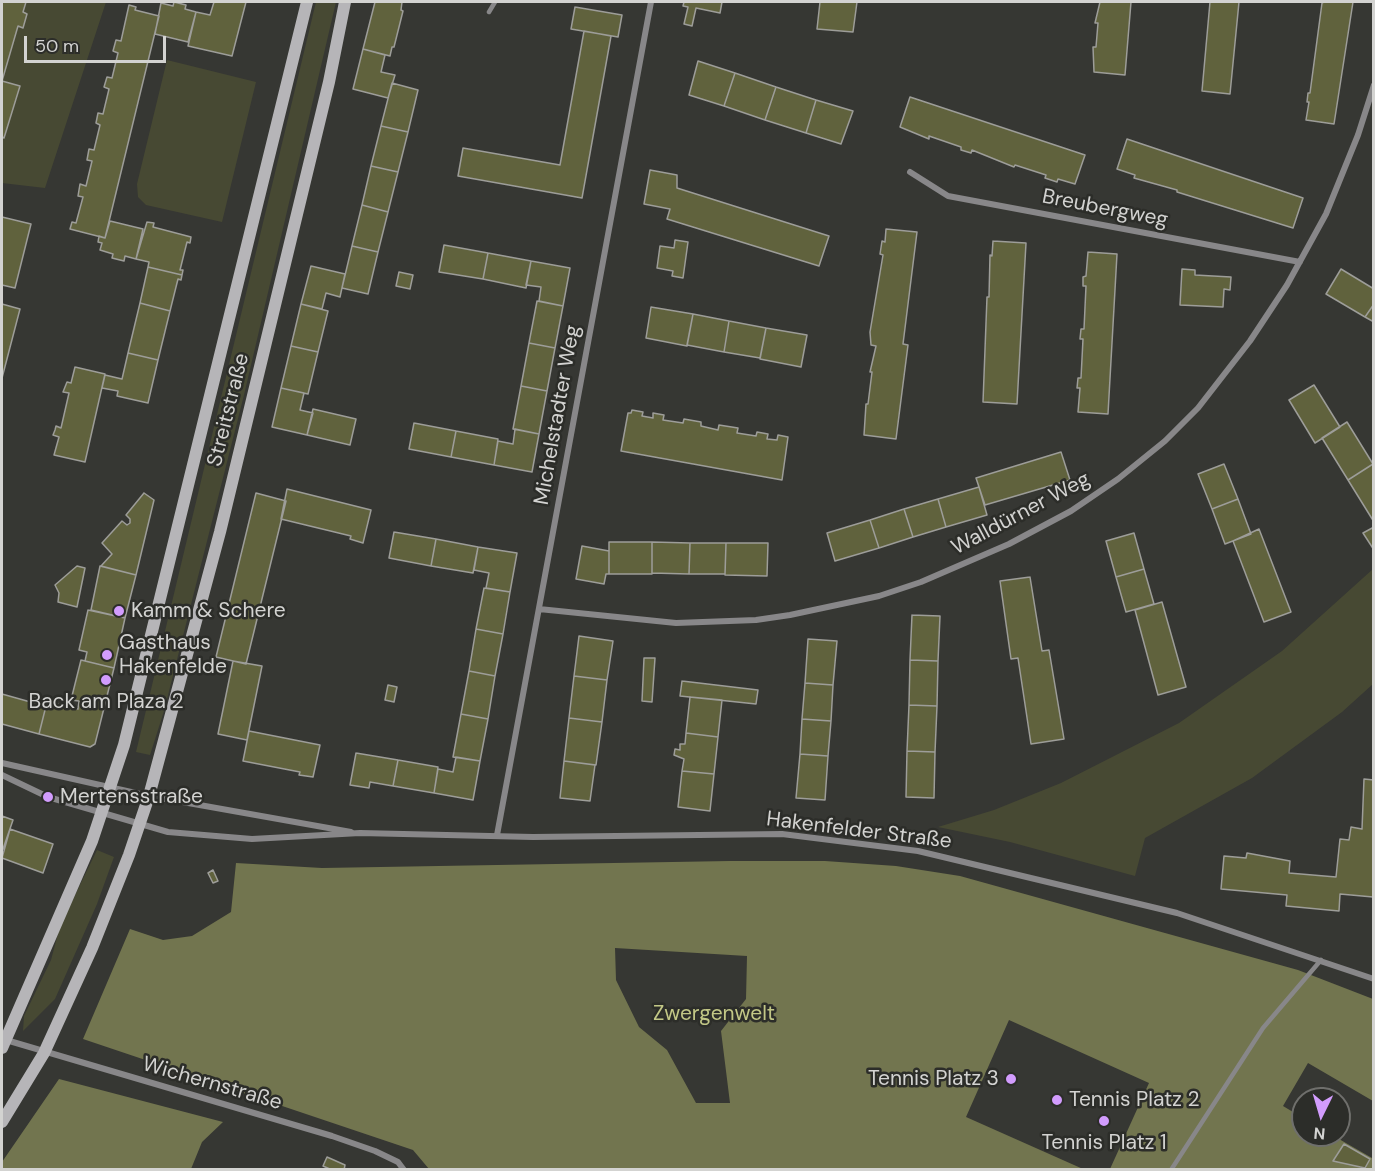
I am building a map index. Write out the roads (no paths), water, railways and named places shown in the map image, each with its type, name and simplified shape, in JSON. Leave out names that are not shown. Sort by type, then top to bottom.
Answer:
[{"type":"main road","name":"Streitstraße","points":[[3,1044],[103,813],[111,788],[142,676],[307,2]]},
{"type":"main road","name":"Streitstraße","points":[[2,1122],[44,1053],[92,948],[149,796],[220,532],[328,82],[345,2]]},
{"type":"street","name":"Michelstadter Weg","points":[[497,835],[651,2]]},
{"type":"street","name":"Walldürner Weg","points":[[539,609],[649,621],[756,620],[879,596],[962,566],[1071,511],[1118,479],[1165,441],[1198,408],[1231,368],[1270,314],[1326,214],[1358,135],[1374,85]]},
{"type":"street","name":"Breubergweg","points":[[910,172],[948,196],[1300,262]]},
{"type":"street","points":[[2,763],[111,788]]},
{"type":"street","points":[[2,775],[48,797],[103,813]]},
{"type":"street","name":"Hakenfelder Straße","points":[[111,788],[360,833]]},
{"type":"street","name":"Hakenfelder Straße","points":[[103,813],[168,832],[252,839],[360,833],[782,834],[918,851],[1177,914],[1374,979]]},
{"type":"street","name":"Wichernstraße","points":[[3,1044],[44,1053],[332,1136],[375,1151],[398,1162],[404,1170]]},
{"type":"lane","points":[[489,12],[495,2]]},
{"type":"lane","points":[[1171,1170],[1263,1028],[1321,960]]},
{"type":"place","name":"Kamm & Schere","points":[[119,611]]},
{"type":"place","name":"Gasthaus Hakenfelde","points":[[107,655]]},
{"type":"place","name":"Back am Plaza 2","points":[[106,680]]},
{"type":"place","name":"Mertensstraße","points":[[48,797]]},
{"type":"place","name":"Tennis Platz 3","points":[[1011,1079]]},
{"type":"place","name":"Tennis Platz 2","points":[[1057,1100]]},
{"type":"place","name":"Tennis Platz 1","points":[[1104,1121]]},
{"type":"park label","name":"Zwergenwelt","points":[[714,1014]]}]
